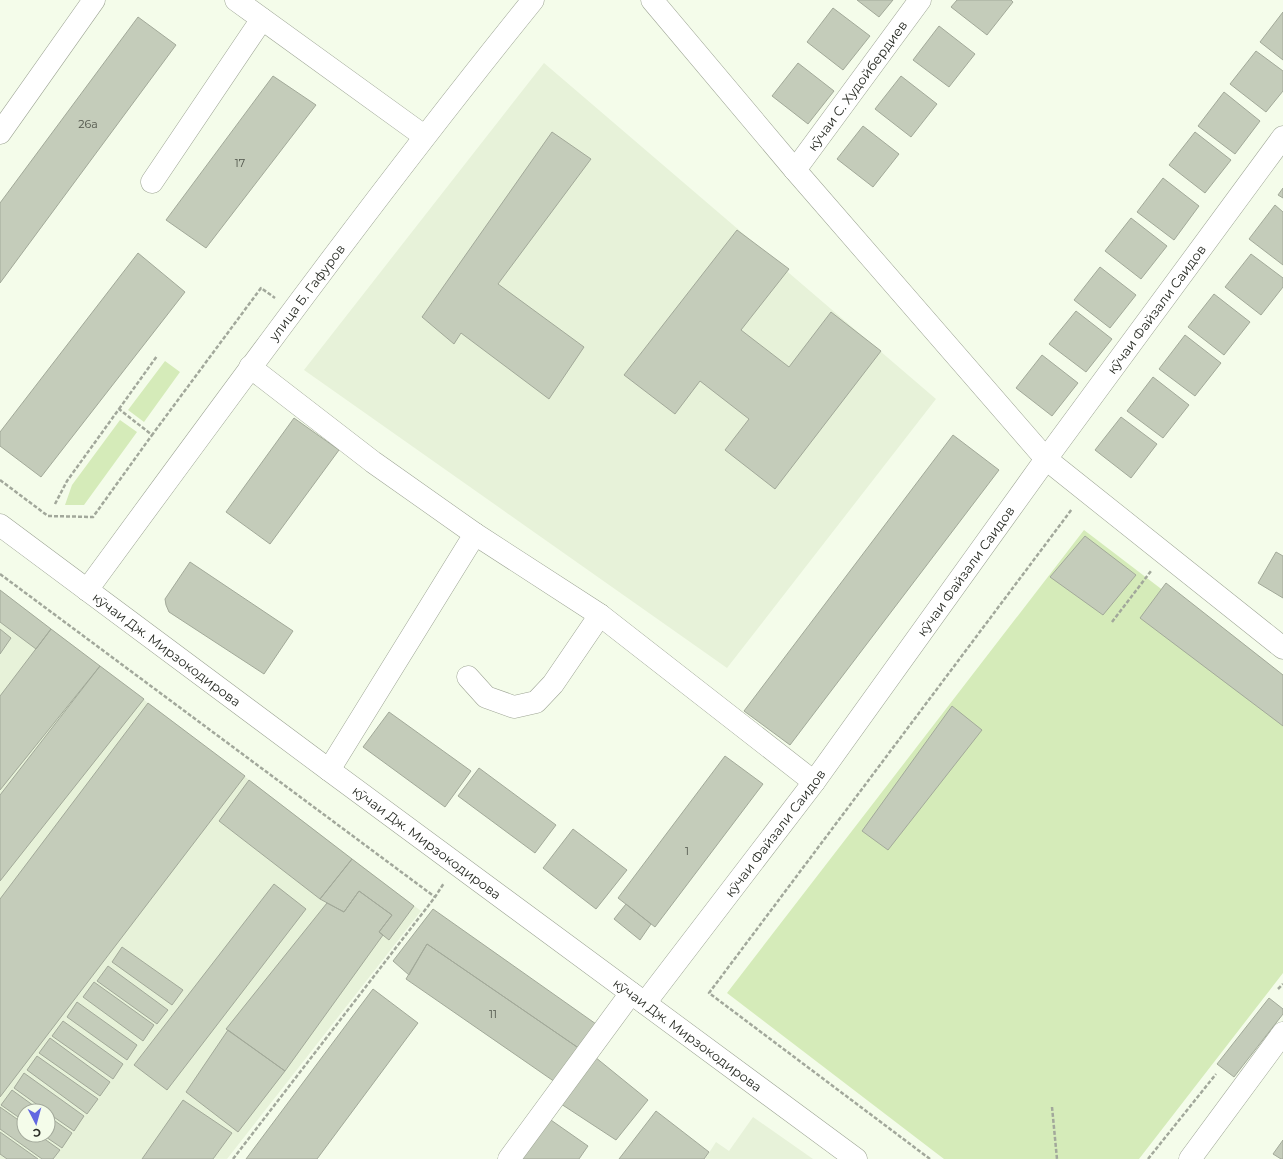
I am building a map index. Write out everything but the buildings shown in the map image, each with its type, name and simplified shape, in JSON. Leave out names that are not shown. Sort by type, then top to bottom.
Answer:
[{"type":"street","points":[[0,133],[94,0]]},
{"type":"street","points":[[236,0],[424,136]]},
{"type":"street","name":"улица Б. Гафуров","points":[[87,590],[293,310],[424,136],[533,0]]},
{"type":"street","points":[[652,0],[795,170],[1046,459],[1283,648]]},
{"type":"street","name":"кӯчаи С. Худойбердиев","points":[[795,170],[920,0]]},
{"type":"street","points":[[152,182],[262,19]]},
{"type":"street","name":"кӯчаи Файзали Саидов","points":[[509,1159],[814,782],[1046,459],[1283,137]]},
{"type":"street","points":[[250,368],[373,462],[475,534],[600,615],[814,782]]},
{"type":"street","name":"кӯчаи Дж. Мирзокодирова","points":[[0,525],[455,864],[856,1159]]},
{"type":"street","points":[[329,770],[475,534]]},
{"type":"street","points":[[468,677],[486,697],[514,707],[536,702],[553,684],[600,615]]},
{"type":"street","points":[[1190,1159],[1283,1033]]},
{"type":"path","points":[[0,480],[48,516],[93,517],[261,288],[293,310]]},
{"type":"path","points":[[55,504],[67,481],[157,356]]},
{"type":"path","points":[[118,409],[152,436]]},
{"type":"path","points":[[930,1159],[710,992],[1074,506]]},
{"type":"path","points":[[1112,622],[1165,554]]},
{"type":"path","points":[[0,574],[435,897]]},
{"type":"path","points":[[233,1159],[435,897],[455,864]]},
{"type":"path","points":[[1278,989],[1283,984]]},
{"type":"path","points":[[1148,1159],[1216,1074]]},
{"type":"path","points":[[1052,1107],[1057,1159]]},
{"type":"shaded area","points":[[544,63],[936,399],[727,668],[304,370]]},
{"type":"shaded area","points":[[0,590],[421,911],[227,1159],[0,1159]]},
{"type":"shaded area","points":[[753,1117],[813,1159],[705,1159],[716,1142],[729,1151]]},
{"type":"green space","points":[[165,361],[180,372],[144,422],[128,410]]},
{"type":"green space","points":[[120,420],[137,432],[84,505],[65,505],[72,485]]},
{"type":"green space","points":[[1084,530],[1283,682],[1283,973],[1139,1159],[944,1159],[727,993]]}]
